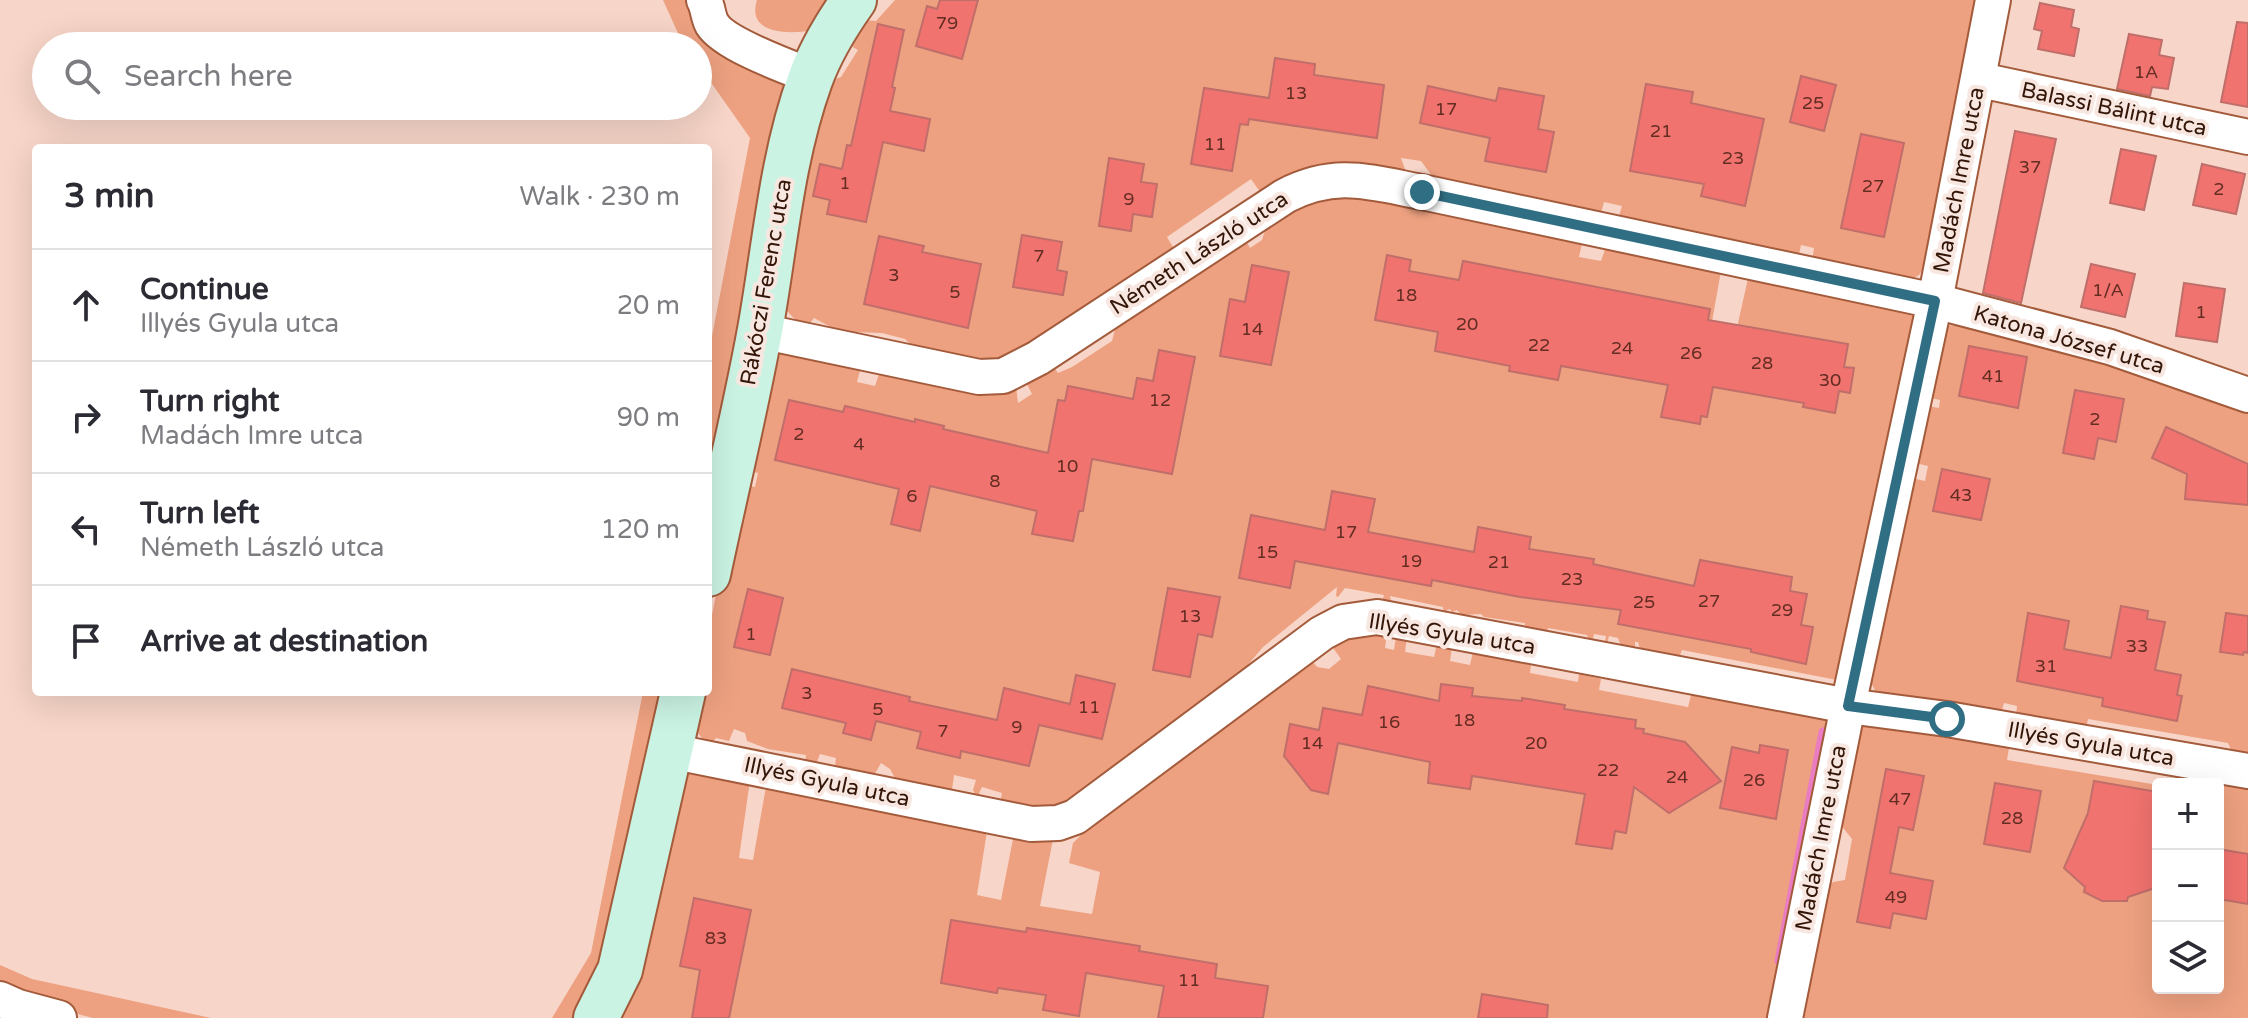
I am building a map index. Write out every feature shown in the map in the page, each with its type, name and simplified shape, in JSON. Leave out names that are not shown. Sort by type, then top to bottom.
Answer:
[{"type":"street","points":[[704,0],[712,25],[732,40],[765,58],[811,76]]},
{"type":"street","name":"Rákóczi Ferenc utca","points":[[712,555],[760,331],[799,113],[811,76],[854,0]]},
{"type":"street","name":"Madách Imre utca","points":[[1785,1018],[1935,301],[1993,0]]},
{"type":"street","name":"Balassi Bálint utca","points":[[1980,80],[2248,137]]},
{"type":"street","name":"Németh László utca","points":[[760,331],[979,377],[1003,376],[1026,366],[1285,196],[1325,180],[1350,179],[1935,301]]},
{"type":"street","name":"Katona József utca","points":[[1935,301],[2110,347],[2248,395]]},
{"type":"street","name":"Illyés Gyula utca","points":[[670,751],[1031,824],[1058,823],[1075,817],[1322,633],[1343,622],[1365,617],[1848,706],[1947,719],[2248,771]]},
{"type":"street","points":[[596,1018],[620,970],[682,696]]},
{"type":"street","points":[[0,999],[59,1018]]},
{"type":"shaded area","points":[[663,0],[686,0],[690,10],[779,70],[791,90],[712,460],[712,336],[750,138],[712,84],[712,32],[677,32]]},
{"type":"shaded area","points":[[757,0],[837,0],[820,29],[787,32],[775,31],[759,21],[755,12]]},
{"type":"shaded area","points":[[895,0],[1979,0],[1924,268],[1912,279],[1812,262],[1814,248],[1801,245],[1798,259],[1633,222],[1619,216],[1622,206],[1604,202],[1601,213],[1435,180],[1421,161],[1401,158],[1406,172],[1263,196],[1251,179],[1167,237],[1177,254],[1054,334],[986,366],[919,352],[905,339],[882,333],[852,332],[831,327],[814,318],[810,323],[835,334],[810,327],[792,317],[781,302],[802,172],[830,81],[841,77],[858,50],[846,43],[863,20],[876,21]]},
{"type":"shaded area","points":[[1333,191],[1583,239],[1579,257],[1601,261],[1607,244],[1721,271],[1711,327],[1736,332],[1749,274],[1912,313],[1914,318],[1837,680],[1682,650],[1677,663],[1640,649],[1638,642],[1635,642],[1635,651],[1621,646],[1618,638],[1609,636],[1604,648],[1606,636],[1594,634],[1591,646],[1587,635],[1548,628],[1546,636],[1524,631],[1525,623],[1481,614],[1463,615],[1464,618],[1460,620],[1462,616],[1457,610],[1452,612],[1450,609],[1444,617],[1443,607],[1390,596],[1392,604],[1382,602],[1384,595],[1345,588],[1338,597],[1337,587],[1263,647],[1246,667],[1247,673],[1069,804],[1034,808],[1000,803],[1002,793],[982,787],[977,798],[973,790],[976,780],[954,775],[949,792],[897,782],[890,769],[881,763],[873,777],[839,770],[835,767],[836,758],[820,754],[815,767],[805,764],[806,755],[768,749],[747,741],[745,733],[734,729],[729,741],[716,738],[711,744],[699,735],[695,722],[697,696],[712,696],[712,615],[738,484],[755,487],[758,473],[742,469],[774,355],[783,351],[861,367],[857,382],[875,386],[881,368],[1016,386],[1018,403],[1032,394],[1027,384],[1033,376],[1052,364],[1058,373],[1072,367],[1112,341],[1117,322],[1244,237],[1250,248],[1262,240],[1273,220],[1300,202]]},
{"type":"shaded area","points":[[1958,325],[2117,362],[2168,379],[2248,413],[2248,758],[2234,756],[2228,743],[2088,719],[2086,728],[2016,716],[2017,706],[2004,703],[2001,713],[1877,694],[1869,679],[1907,477],[1925,481],[1928,466],[1915,463],[1922,405],[1939,408],[1940,400],[1926,397],[1944,326]]},
{"type":"shaded area","points":[[1397,630],[1407,636],[1405,652],[1434,657],[1437,644],[1452,647],[1450,661],[1470,665],[1473,652],[1531,665],[1530,673],[1578,682],[1579,674],[1601,679],[1599,690],[1688,707],[1692,691],[1824,716],[1832,729],[1775,1018],[612,1018],[678,782],[690,768],[750,780],[739,858],[753,860],[767,781],[987,831],[977,895],[1001,900],[1014,834],[1053,839],[1040,906],[1092,914],[1100,872],[1069,863],[1073,843],[1097,819],[1309,657],[1317,667],[1329,669],[1341,659],[1331,645],[1343,637],[1387,633],[1385,648],[1394,650]]},
{"type":"shaded area","points":[[642,696],[664,696],[611,961],[577,1018],[552,1018],[591,953]]},
{"type":"shaded area","points":[[1868,722],[2010,742],[2007,760],[2152,784],[2152,994],[2224,994],[2224,778],[2184,778],[2186,770],[2248,781],[2248,1018],[1799,1018],[1826,890],[1833,882],[1845,880],[1852,839],[1840,824],[1857,731]]},
{"type":"shaded area","points":[[0,965],[32,979],[211,1018],[93,1018],[32,1002],[0,988]]},
{"type":"building","points":[[940,0],[978,0],[962,59],[916,46],[927,6],[937,9]]},
{"type":"building","points":[[2040,3],[2074,10],[2071,27],[2079,29],[2074,56],[2038,49],[2042,31],[2034,29]]},
{"type":"building","points":[[2237,22],[2248,23],[2248,107],[2221,102]]},
{"type":"building","points":[[878,24],[904,30],[890,111],[930,119],[924,151],[883,142],[866,222],[827,214],[830,200],[813,196],[820,164],[842,169],[847,145],[851,146]]},
{"type":"building","points":[[2129,34],[2162,40],[2159,55],[2174,58],[2168,89],[2152,87],[2150,96],[2117,89]]},
{"type":"building","points":[[1275,58],[1315,64],[1314,75],[1384,85],[1377,138],[1249,119],[1248,125],[1240,124],[1232,171],[1191,164],[1204,88],[1269,98]]},
{"type":"building","points":[[1801,76],[1836,85],[1824,131],[1790,122]]},
{"type":"building","points":[[1646,84],[1693,92],[1691,103],[1764,119],[1745,206],[1701,196],[1704,184],[1630,171]]},
{"type":"building","points":[[1428,86],[1496,101],[1499,88],[1544,96],[1538,129],[1554,132],[1546,172],[1485,161],[1490,138],[1420,123]]},
{"type":"building","points":[[2015,131],[2056,139],[2021,303],[1983,293]]},
{"type":"building","points":[[1861,134],[1904,143],[1884,237],[1841,228]]},
{"type":"building","points":[[2121,149],[2156,156],[2144,210],[2110,203]]},
{"type":"building","points":[[1109,158],[1144,164],[1141,182],[1157,184],[1152,217],[1133,214],[1131,231],[1099,226]]},
{"type":"building","points":[[2202,164],[2245,174],[2236,214],[2193,205]]},
{"type":"building","points":[[1022,235],[1062,242],[1057,270],[1067,272],[1063,295],[1013,287]]},
{"type":"building","points":[[879,236],[924,246],[922,252],[981,264],[968,328],[864,304]]},
{"type":"building","points":[[1387,255],[1411,260],[1409,271],[1459,280],[1463,261],[1710,309],[1708,320],[1848,344],[1844,367],[1854,368],[1850,393],[1839,391],[1835,413],[1803,407],[1804,403],[1713,387],[1707,417],[1701,416],[1700,424],[1661,417],[1668,385],[1561,366],[1558,380],[1509,371],[1510,366],[1435,351],[1438,332],[1375,320]]},
{"type":"building","points":[[2091,264],[2135,274],[2125,317],[2081,307]]},
{"type":"building","points":[[1252,265],[1289,272],[1271,365],[1220,356],[1230,299],[1245,302]]},
{"type":"building","points":[[2184,283],[2225,289],[2217,342],[2176,336]]},
{"type":"building","points":[[1969,346],[2027,357],[2018,408],[1959,396]]},
{"type":"building","points":[[1159,350],[1195,357],[1172,474],[1092,459],[1083,511],[1079,511],[1073,541],[1032,534],[1037,511],[930,486],[920,531],[891,524],[899,489],[775,460],[789,400],[843,412],[845,406],[915,422],[915,419],[944,426],[943,429],[1048,453],[1058,400],[1065,401],[1068,386],[1133,399],[1137,378],[1153,381]]},
{"type":"building","points":[[2075,390],[2124,399],[2116,442],[2098,438],[2094,459],[2063,453]]},
{"type":"building","points":[[2166,427],[2248,464],[2248,505],[2185,499],[2187,474],[2152,458]]},
{"type":"building","points":[[1942,469],[1990,479],[1981,520],[1933,511]]},
{"type":"building","points":[[1332,491],[1375,499],[1368,532],[1474,552],[1478,527],[1531,537],[1529,549],[1594,559],[1593,564],[1694,586],[1700,560],[1792,577],[1790,591],[1807,594],[1801,625],[1813,627],[1806,664],[1751,652],[1751,649],[1618,624],[1621,610],[1520,597],[1432,580],[1431,586],[1295,561],[1290,588],[1239,578],[1251,515],[1325,530]]},
{"type":"building","points":[[1168,588],[1220,597],[1212,637],[1198,634],[1190,677],[1153,670]]},
{"type":"building","points":[[748,589],[783,598],[770,655],[734,647]]},
{"type":"building","points":[[2121,606],[2148,611],[2147,619],[2165,622],[2155,670],[2181,675],[2177,695],[2182,696],[2177,721],[2102,706],[2103,698],[2017,681],[2028,613],[2069,621],[2064,649],[2111,658]]},
{"type":"building","points":[[2226,613],[2248,616],[2248,653],[2220,652]]},
{"type":"building","points":[[792,669],[910,697],[909,701],[997,720],[1004,688],[1070,704],[1076,675],[1115,684],[1102,739],[1039,725],[1029,766],[961,751],[960,758],[917,748],[921,732],[876,721],[871,740],[843,733],[846,723],[782,708]]},
{"type":"building","points":[[1441,684],[1473,688],[1472,696],[1522,701],[1522,698],[1565,705],[1564,709],[1636,720],[1635,728],[1644,729],[1643,733],[1685,742],[1721,781],[1669,813],[1634,787],[1626,833],[1615,831],[1612,849],[1576,844],[1585,794],[1472,776],[1470,789],[1428,783],[1430,762],[1338,743],[1328,794],[1311,790],[1284,756],[1290,724],[1319,730],[1323,708],[1362,715],[1368,686],[1439,701]]},
{"type":"building","points":[[1760,745],[1788,750],[1776,819],[1720,808],[1732,747],[1759,753]]},
{"type":"building","points":[[1886,769],[1924,776],[1913,830],[1899,827],[1890,873],[1933,881],[1926,919],[1893,913],[1890,928],[1857,922]]},
{"type":"building","points":[[2094,781],[2152,791],[2152,889],[2128,897],[2127,901],[2102,901],[2084,892],[2085,887],[2064,868],[2088,813]]},
{"type":"building","points":[[1995,783],[2041,791],[2030,852],[1984,844]]},
{"type":"building","points":[[2224,850],[2248,854],[2248,904],[2224,900]]},
{"type":"building","points":[[694,898],[751,910],[729,1018],[692,1018],[700,970],[680,966]]},
{"type":"building","points":[[951,920],[1026,932],[1027,928],[1140,946],[1139,951],[1217,964],[1215,978],[1268,986],[1263,1018],[1158,1018],[1164,986],[1086,973],[1079,1016],[1043,1010],[1046,995],[998,988],[997,993],[941,983]]},
{"type":"building","points":[[1482,994],[1548,1005],[1547,1018],[1478,1018]]},
{"type":"waterway","points":[[1779,961],[1823,732]]},
{"type":"route","points":[[1422,192],[1935,301],[1848,706],[1947,719]]}]
